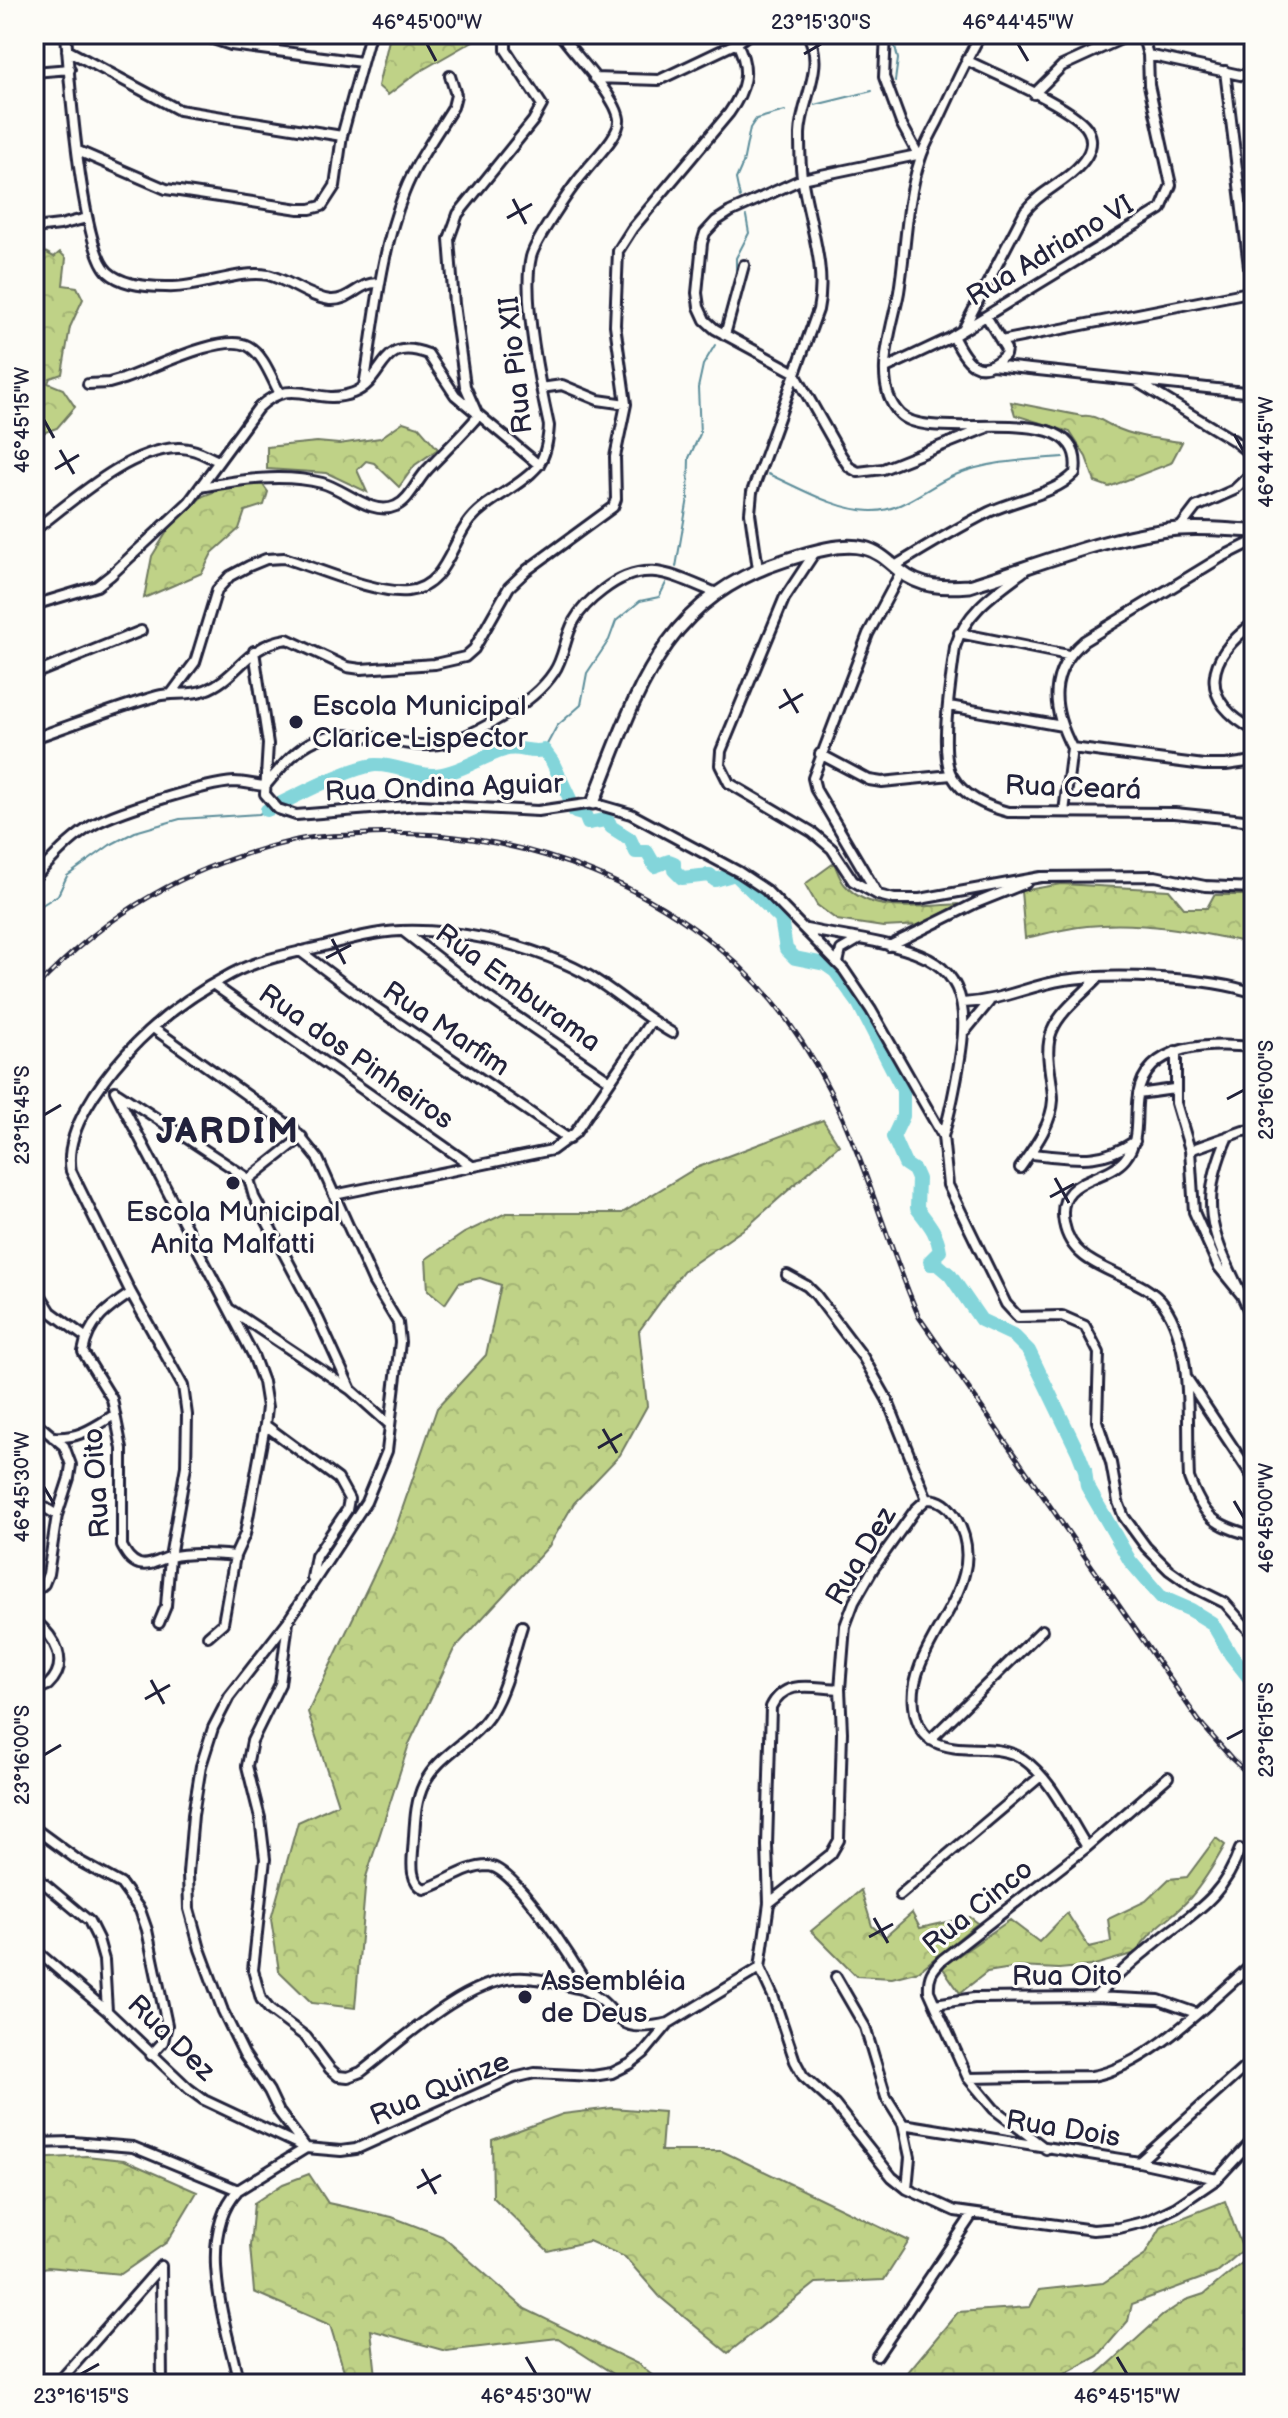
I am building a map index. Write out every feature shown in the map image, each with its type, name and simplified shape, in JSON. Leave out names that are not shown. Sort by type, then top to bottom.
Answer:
[{"type":"street","points":[[66,34],[87,218],[99,259],[107,272],[143,286],[187,287],[252,274],[268,275],[327,300],[337,300],[367,284],[380,284]]},
{"type":"street","points":[[198,34],[231,45],[361,62]]},
{"type":"street","points":[[78,151],[166,189],[310,209],[322,206],[335,186],[342,136],[370,34]]},
{"type":"street","points":[[478,416],[465,386],[451,280],[449,239],[458,214],[533,121],[542,105],[506,50],[506,34]]},
{"type":"street","name":"Rua Pio XII","points":[[172,693],[195,662],[217,590],[230,576],[266,559],[284,558],[387,591],[410,591],[423,587],[435,579],[443,568],[470,520],[539,465],[548,442],[549,426],[531,312],[531,257],[581,175],[618,127],[619,117],[613,103],[560,34]]},
{"type":"street","points":[[594,78],[659,80],[737,43],[749,34]]},
{"type":"street","points":[[758,569],[750,513],[752,492],[822,293],[802,179],[802,113],[816,58],[813,43],[807,34]]},
{"type":"street","points":[[886,34],[884,77],[918,157]]},
{"type":"street","points":[[878,895],[816,790],[813,778],[868,634],[898,569],[972,520],[1058,486],[1075,473],[1077,461],[1062,438],[1032,428],[920,424],[901,416],[887,391],[888,332],[899,294],[918,157],[981,34]]},
{"type":"street","points":[[1034,94],[1062,66],[1132,34]]},
{"type":"street","name":"Rua Adriano VI","points":[[886,368],[953,336],[1161,209],[1171,185],[1149,85],[1148,55],[1142,34]]},
{"type":"street","points":[[34,738],[172,693],[204,691],[218,684],[254,651],[287,639],[347,667],[361,669],[435,664],[465,657],[474,649],[509,587],[527,570],[613,507],[616,499],[615,457],[626,404],[615,325],[618,251],[632,229],[742,95],[746,70],[737,43]]},
{"type":"street","points":[[67,50],[179,110],[342,136]]},
{"type":"street","points":[[1148,55],[1254,78]]},
{"type":"street","points":[[964,329],[1025,211],[1033,200],[1081,164],[1092,142],[1089,131],[1081,121],[966,60]]},
{"type":"street","points":[[34,72],[70,69]]},
{"type":"street","points":[[1001,341],[1253,291],[1225,71]]},
{"type":"street","points":[[364,387],[380,284],[397,211],[415,170],[453,107],[456,95],[450,76]]},
{"type":"street","points":[[918,157],[802,179],[730,212],[705,233],[697,293],[699,307],[705,320],[725,335],[794,372],[841,455],[849,467],[858,472],[883,469],[990,426]]},
{"type":"street","points":[[34,228],[87,218]]},
{"type":"street","points":[[725,335],[744,265]]},
{"type":"street","points":[[953,336],[965,359],[983,368],[992,365],[1005,355],[1006,349],[986,316]]},
{"type":"street","points":[[88,384],[123,379],[214,344],[234,341],[248,346],[258,355],[279,392]]},
{"type":"street","points":[[34,605],[97,586],[189,502],[258,408],[279,392],[338,396],[352,393],[364,387],[393,352],[402,349],[428,354],[455,395],[539,465]]},
{"type":"street","points":[[992,365],[1254,393]]},
{"type":"street","points":[[1135,381],[1233,440],[1254,457]]},
{"type":"street","points":[[541,388],[562,385],[598,400],[626,404]]},
{"type":"street","points":[[200,487],[235,480],[303,479],[325,484],[380,508],[393,508],[402,503],[428,468],[457,442],[478,416]]},
{"type":"street","points":[[34,530],[119,468],[143,455],[178,448],[194,450],[218,461]]},
{"type":"street","points":[[1180,528],[1196,507],[1234,490],[1245,483],[1254,471]]},
{"type":"street","points":[[943,1136],[851,978],[766,890],[719,860],[631,814],[593,803],[629,712],[658,654],[674,633],[716,593],[758,569],[815,552],[863,548],[921,583],[951,587],[969,586],[1102,544],[1180,528],[1254,531]]},
{"type":"street","points":[[1064,812],[1072,748],[1055,706],[1061,669],[1068,655],[1115,621],[1254,541]]},
{"type":"street","points":[[815,552],[784,599],[721,751],[720,765],[729,783],[812,832],[832,849],[853,881],[878,895],[894,899],[920,899],[1041,877],[1155,876],[1205,886],[1254,888]]},
{"type":"street","points":[[820,754],[869,780],[898,782],[951,775],[946,749],[959,633],[990,596],[1028,568]]},
{"type":"street","points":[[34,878],[90,826],[200,789],[233,782],[265,786],[293,753],[326,735],[348,733],[430,745],[466,736],[499,719],[545,685],[556,669],[571,626],[588,601],[629,574],[645,570],[661,571],[716,593]]},
{"type":"street","points":[[1253,625],[1218,660],[1214,675],[1219,701],[1227,711],[1254,730]]},
{"type":"street","points":[[34,674],[141,631]]},
{"type":"street","points":[[959,633],[1068,655]]},
{"type":"street","name":"Rua Ondina Aguiar","points":[[254,651],[268,744],[265,794],[278,809],[296,815],[450,805],[528,812],[593,803]]},
{"type":"street","points":[[949,706],[1062,726]]},
{"type":"street","points":[[1072,748],[1204,765],[1254,761]]},
{"type":"street","name":"Rua Ceará","points":[[951,775],[974,799],[1008,812],[1175,813],[1254,821]]},
{"type":"street","points":[[889,947],[976,903],[1041,877]]},
{"type":"street","points":[[805,929],[921,955],[939,965],[950,976],[963,1003],[966,1030],[951,1111],[943,1136],[948,1185],[1013,1313],[1025,1318],[1073,1319],[1085,1326],[1092,1336],[1099,1353],[1097,1421],[1124,1517],[1146,1547],[1169,1570],[1193,1587],[1225,1603],[1254,1636]]},
{"type":"street","points":[[159,1623],[166,1606],[170,1557],[186,1466],[187,1415],[183,1386],[131,1293],[71,1171],[68,1158],[70,1143],[79,1122],[121,1060],[180,1006],[251,966],[375,933],[402,931],[483,938],[529,950],[591,976],[672,1033]]},
{"type":"street","name":"Rua Emburama","points":[[402,931],[485,995],[609,1080]]},
{"type":"street","points":[[838,963],[841,950],[858,940]]},
{"type":"street","name":"Rua Marfim","points":[[300,951],[372,1005],[569,1139]]},
{"type":"street","points":[[963,1003],[989,1002],[1064,980],[1098,978],[1217,983],[1254,993]]},
{"type":"street","points":[[1020,1168],[1050,1116],[1053,1104],[1049,1056],[1051,1033],[1058,1020],[1098,978]]},
{"type":"street","name":"Rua dos Pinheiros","points":[[214,985],[473,1166]]},
{"type":"street","points":[[966,1030],[989,1002]]},
{"type":"street","points":[[334,1195],[552,1150],[569,1139],[651,1021]]},
{"type":"street","points":[[153,1028],[302,1137],[318,1159],[374,1283],[398,1323],[400,1342],[387,1451],[366,1502],[288,1621],[229,1697],[213,1728],[201,1766],[193,1815],[188,1873],[189,1909],[200,1949],[223,2011],[244,2054],[279,2112],[306,2148],[238,2190],[225,2211],[215,2256],[217,2284],[239,2384]]},
{"type":"street","points":[[1254,1047],[1230,1045],[1176,1051],[1151,1065],[1138,1094],[1136,1141],[1122,1163],[1075,1187],[1066,1198],[1064,1224],[1071,1241],[1082,1255],[1149,1290],[1165,1307],[1184,1356],[1189,1478],[1195,1494],[1204,1509],[1221,1526],[1254,1536]]},
{"type":"street","points":[[1176,1051],[1174,1089],[1190,1150],[1194,1212],[1218,1266],[1244,1298]]},
{"type":"street","points":[[105,1080],[115,1091],[249,1179],[254,1197],[318,1318],[351,1390]]},
{"type":"street","points":[[1138,1094],[1174,1089]]},
{"type":"street","points":[[115,1091],[230,1310],[263,1382],[267,1407],[265,1425],[245,1534],[235,1556],[223,1623],[208,1636]]},
{"type":"street","points":[[930,1113],[951,1111]]},
{"type":"street","points":[[1190,1150],[1254,1130]]},
{"type":"street","points":[[1228,1136],[1216,1161],[1210,1186],[1212,1223],[1254,1323]]},
{"type":"street","points":[[249,1179],[302,1137]]},
{"type":"street","points":[[1030,1154],[1098,1158],[1116,1154],[1136,1141]]},
{"type":"street","points":[[787,1275],[816,1295],[863,1357],[887,1399],[927,1499],[937,1499],[949,1508],[959,1522],[965,1566],[961,1587],[929,1647],[914,1689],[913,1707],[920,1727],[930,1740],[952,1749],[1003,1750],[1026,1761],[1041,1776],[1087,1847]]},
{"type":"street","points":[[34,1285],[51,1312],[85,1337],[103,1313],[131,1293]]},
{"type":"street","points":[[230,1310],[351,1390],[388,1423]]},
{"type":"street","name":"Rua Oito","points":[[85,1337],[83,1352],[112,1399],[122,1449],[122,1546],[128,1557],[138,1564],[155,1563],[170,1557]]},
{"type":"street","points":[[1186,1375],[1252,1477]]},
{"type":"street","points":[[50,1436],[70,1438],[86,1433],[114,1415]]},
{"type":"street","points":[[34,1421],[64,1446],[71,1465],[57,1515],[48,1574],[44,1584],[34,1592]]},
{"type":"street","points":[[265,1425],[338,1479],[349,1499],[347,1510],[316,1556],[311,1583]]},
{"type":"street","name":"Rua Dez","points":[[769,1903],[831,1854],[839,1840],[840,1689],[845,1626],[854,1602],[873,1569],[915,1510],[927,1499]]},
{"type":"street","points":[[34,1501],[57,1515]]},
{"type":"street","points":[[170,1557],[235,1556]]},
{"type":"street","points":[[34,1620],[45,1629],[61,1657],[61,1663],[48,1685],[43,1687],[34,1683]]},
{"type":"street","points":[[288,1621],[280,1684],[252,1741],[247,1766],[260,1818],[265,1859],[253,1970],[261,1999],[270,2010],[306,2037],[330,2069],[338,2076],[348,2077],[361,2072],[453,2002],[494,1983],[516,1978],[592,1993]]},
{"type":"street","points":[[522,1626],[499,1700],[489,1717],[433,1770],[424,1783],[418,1802],[412,1864],[418,1886],[424,1889],[471,1869],[498,1867],[508,1874],[547,1923],[592,1993],[623,2022],[634,2028],[645,2029],[669,2023],[760,1968]]},
{"type":"street","points":[[930,1740],[1042,1630]]},
{"type":"street","points":[[840,1689],[790,1688],[776,1697],[771,1707],[767,1846],[769,1903],[760,1968],[803,2076],[835,2105],[879,2164],[907,2189],[933,2202],[972,2215],[1093,2230],[1147,2221],[1176,2207],[1217,2179],[1254,2139]]},
{"type":"street","points":[[900,1895],[1041,1776]]},
{"type":"street","name":"Rua Cinco","points":[[1046,2149],[994,2109],[968,2078],[929,1991],[928,1979],[932,1970],[1087,1847],[1168,1777]]},
{"type":"street","points":[[34,1828],[79,1861],[121,1884],[140,1910],[167,2025],[163,2042],[151,2055]]},
{"type":"street","points":[[1095,1997],[1222,1887],[1240,1849]]},
{"type":"street","name":"Rua Dez","points":[[34,1875],[80,1913],[93,1930],[104,1960],[107,2011],[151,2055],[204,2100],[306,2148]]},
{"type":"street","points":[[34,1949],[107,2011]]},
{"type":"street","points":[[968,2078],[1112,2073],[1131,2064],[1254,1963]]},
{"type":"street","points":[[836,1977],[865,2027],[886,2097],[903,2124],[910,2157],[907,2189]]},
{"type":"street","name":"Rua Oito","points":[[935,2004],[974,1998],[1095,1997],[1159,2000],[1196,2013]]},
{"type":"street","name":"Rua Quinze","points":[[306,2148],[356,2149],[514,2078],[556,2072],[593,2076],[612,2073],[644,2053],[669,2023]]},
{"type":"street","points":[[1139,2162],[1254,2059]]},
{"type":"street","name":"Rua Dois","points":[[903,2124],[1139,2162],[1217,2179]]},
{"type":"street","points":[[34,2143],[73,2142],[133,2147],[238,2190]]},
{"type":"street","points":[[877,2356],[972,2215]]},
{"type":"street","points":[[60,2384],[161,2266],[160,2382]]},
{"type":"green space","points":[[400,34],[485,34],[417,73],[388,95],[378,86],[389,40]]},
{"type":"green space","points":[[34,246],[54,257],[60,252],[66,258],[63,285],[77,287],[83,299],[70,327],[62,374],[50,378],[48,383],[63,389],[75,407],[57,428],[34,436]]},
{"type":"green space","points":[[1011,402],[1090,416],[1129,433],[1182,442],[1171,463],[1109,487],[1095,482],[1086,457],[1070,432],[1015,415]]},
{"type":"green space","points":[[403,422],[419,427],[438,449],[415,465],[399,487],[374,463],[366,461],[357,470],[367,492],[327,473],[267,469],[267,447],[317,442],[339,444],[380,438]]},
{"type":"green space","points":[[263,485],[268,492],[264,505],[245,511],[239,529],[212,553],[202,573],[144,598],[152,556],[173,522],[203,496],[226,487]]},
{"type":"green space","points":[[834,863],[845,885],[869,901],[914,907],[959,904],[922,925],[883,927],[837,920],[817,905],[805,884]]},
{"type":"green space","points":[[1061,884],[1169,890],[1184,908],[1207,908],[1214,895],[1254,895],[1254,944],[1192,931],[1129,925],[1079,927],[1025,938],[1021,891]]},
{"type":"green space","points":[[823,1120],[839,1145],[748,1226],[683,1271],[639,1331],[647,1406],[620,1455],[574,1503],[549,1546],[454,1649],[409,1744],[366,1877],[355,2008],[312,2003],[279,1971],[271,1919],[298,1822],[338,1804],[308,1712],[395,1530],[437,1408],[486,1355],[501,1285],[480,1278],[459,1283],[445,1304],[428,1290],[426,1259],[464,1233],[506,1213],[622,1213],[696,1168]]},
{"type":"green space","points":[[1216,1838],[1225,1845],[1195,1892],[1149,1936],[1136,1953],[1091,1966],[1059,1969],[1018,1967],[987,1972],[960,1993],[942,1967],[1010,1920],[1039,1942],[1067,1913],[1089,1947],[1111,1942],[1108,1919],[1146,1901],[1169,1879],[1187,1877]]},
{"type":"green space","points":[[861,1890],[872,1926],[885,1937],[912,1913],[920,1928],[970,1917],[978,1923],[919,1971],[892,1978],[856,1976],[811,1931]]},
{"type":"green space","points":[[612,2108],[664,2112],[661,2151],[722,2151],[909,2241],[884,2280],[816,2283],[728,2353],[660,2297],[625,2257],[589,2241],[548,2251],[493,2197],[492,2140],[563,2114]]},
{"type":"green space","points":[[86,2156],[124,2160],[197,2192],[167,2242],[121,2274],[48,2267],[34,2270],[34,2159]]},
{"type":"green space","points":[[309,2174],[328,2203],[392,2217],[442,2236],[525,2309],[638,2364],[663,2384],[629,2384],[558,2338],[446,2351],[371,2330],[376,2376],[348,2384],[330,2325],[254,2292],[250,2246],[254,2203],[283,2184]]},
{"type":"green space","points":[[1225,2201],[1243,2250],[1216,2273],[1132,2304],[1128,2321],[1098,2356],[1047,2384],[898,2384],[958,2312],[1030,2307],[1039,2290],[1103,2283],[1144,2256],[1162,2226]]},
{"type":"green space","points":[[1254,2253],[1254,2384],[1087,2384],[1162,2316],[1186,2300],[1204,2294]]},
{"type":"waterway","points":[[895,81],[898,34]]},
{"type":"waterway","points":[[815,105],[872,91]]},
{"type":"waterway","points":[[740,198],[736,179],[743,163],[750,128],[756,119],[785,111]]},
{"type":"waterway","points":[[723,322],[736,275],[736,258],[749,233],[746,216]]},
{"type":"waterway","points":[[676,567],[688,498],[689,458],[700,434],[698,388],[703,365],[715,345]]},
{"type":"waterway","points":[[768,474],[831,503],[871,511],[904,503],[968,470],[1008,462],[1063,457]]},
{"type":"waterway","points":[[544,750],[557,726],[581,705],[587,673],[609,640],[616,621],[640,601],[659,597],[666,583]]},
{"type":"waterway","points":[[267,810],[364,767],[382,765],[435,775],[514,748],[544,750],[570,799]]},
{"type":"waterway","points":[[34,910],[58,895],[67,876],[110,845],[135,832],[180,819],[259,814],[267,810]]},
{"type":"waterway","points":[[575,812],[585,815],[588,823],[609,822],[611,827],[630,839],[636,852],[647,852],[655,866],[669,861],[674,863],[674,870],[682,878],[710,875],[715,880],[735,874],[781,919],[786,949],[795,958],[825,964],[835,971],[859,1004],[903,1090],[903,1116],[893,1137],[905,1164],[914,1170],[918,1179],[917,1208],[939,1244],[940,1251],[930,1261],[931,1264],[937,1264],[950,1275],[981,1320],[1013,1335],[1029,1351],[1078,1452],[1087,1486],[1130,1561],[1161,1597],[1212,1623],[1231,1655],[1254,1684]]},
{"type":"railway","points":[[34,990],[91,937],[154,894],[222,862],[310,838],[412,833],[474,839],[534,852],[593,872],[649,899],[700,933],[747,973],[787,1020],[811,1056],[847,1128],[919,1317],[1199,1721],[1254,1779]]},
{"type":"place","name":"Escola Municipal Clarice Lispector","points":[[296,722]]},
{"type":"place","name":"Escola Municipal Anita Malfatti","points":[[233,1183]]},
{"type":"place","name":"Assembléia de Deus","points":[[525,1997]]},
{"type":"district","name":"JARDIM","points":[[228,1132]]}]
